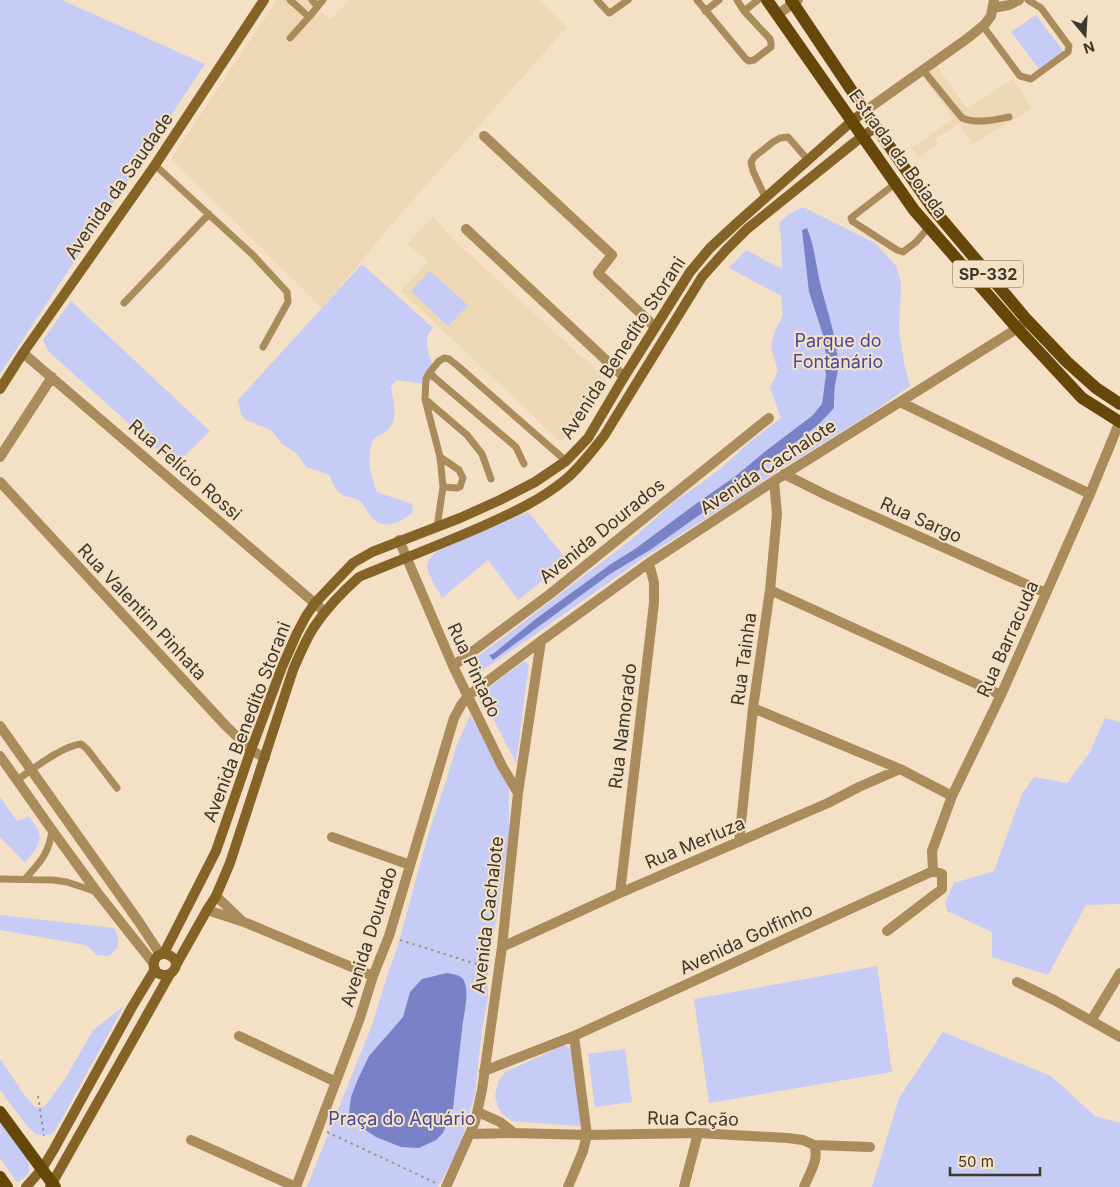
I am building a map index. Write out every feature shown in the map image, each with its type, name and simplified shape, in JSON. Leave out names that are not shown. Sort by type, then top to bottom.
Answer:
[{"type":"main road","name":"Avenida da Saudade","points":[[0,389],[23,353],[155,165],[264,0]]},
{"type":"main road","name":"Estrada da Boiada","points":[[767,0],[914,210],[1022,324],[1096,388],[1120,404]]},
{"type":"main road","name":"Estrada da Boiada","points":[[794,1],[934,210],[1022,324],[1082,398],[1120,422]]},
{"type":"main road","name":"Avenida Benedito Storani","points":[[162,954],[216,851],[282,667],[297,633],[314,603],[353,563],[372,552],[460,518],[500,500],[535,482],[566,461],[588,438],[690,272],[710,248],[765,197],[866,111]]},
{"type":"main road","name":"Avenida Benedito Storani","points":[[176,965],[216,896],[230,863],[293,670],[313,628],[325,612],[358,577],[516,512],[566,479],[604,436],[702,277],[747,229],[876,126]]},
{"type":"main road","points":[[26,1187],[42,1169],[54,1149],[154,966],[157,957],[162,954],[170,955],[175,959],[175,968],[52,1186]]},
{"type":"main road","points":[[154,966],[161,975],[166,976],[170,974]]},
{"type":"main road","points":[[0,1112],[42,1169],[52,1186]]},
{"type":"main road","points":[[0,1177],[7,1187]]},
{"type":"street","points":[[866,111],[983,26],[991,16],[994,4],[1009,5],[1019,0]]},
{"type":"street","points":[[777,15],[794,1]]},
{"type":"street","points":[[484,136],[612,255],[598,273],[655,327]]},
{"type":"street","points":[[466,229],[624,377]]},
{"type":"street","name":"Avenida Cachalote","points":[[468,696],[649,563],[784,474],[1022,324]]},
{"type":"street","name":"Rua Felício Rossi","points":[[23,353],[325,612]]},
{"type":"street","points":[[0,457],[52,377]]},
{"type":"street","points":[[900,402],[1090,494]]},
{"type":"street","name":"Avenida Dourados","points":[[454,666],[550,594],[769,418]]},
{"type":"street","name":"Rua Barracuda","points":[[933,871],[932,851],[952,796],[1001,695],[1120,422]]},
{"type":"street","name":"Rua Sargo","points":[[784,474],[828,496],[1046,593]]},
{"type":"street","name":"Rua Tainha","points":[[738,842],[753,708],[770,590],[777,514],[774,481]]},
{"type":"street","name":"Rua Valentim Pinhata","points":[[0,482],[226,726],[251,750],[264,758]]},
{"type":"street","name":"Rua Pintado","points":[[400,540],[406,558],[454,666],[502,766],[518,793]]},
{"type":"street","name":"Rua Namorado","points":[[620,893],[654,603],[654,583],[649,563]]},
{"type":"street","points":[[770,590],[1001,695]]},
{"type":"street","name":"Avenida Cachalote","points":[[446,1187],[476,1122],[478,1112],[502,947],[518,793],[541,641]]},
{"type":"street","name":"Avenida Dourado","points":[[296,1187],[389,936],[454,718],[468,696]]},
{"type":"street","points":[[753,708],[900,769],[952,796]]},
{"type":"street","points":[[0,726],[162,954]]},
{"type":"street","points":[[0,756],[97,892],[154,966]]},
{"type":"street","name":"Rua Merluza","points":[[502,947],[620,893],[828,803],[900,769]]},
{"type":"street","points":[[332,837],[410,865]]},
{"type":"street","points":[[887,930],[942,889],[942,874],[933,871]]},
{"type":"street","name":"Avenida Golfinho","points":[[484,1071],[574,1036],[933,871]]},
{"type":"street","points":[[216,896],[244,922]]},
{"type":"street","points":[[207,910],[244,922],[373,976]]},
{"type":"street","points":[[1091,1021],[1120,973]]},
{"type":"street","points":[[1017,982],[1054,1000],[1120,1037]]},
{"type":"street","points":[[239,1036],[336,1082]]},
{"type":"street","points":[[568,1187],[588,1135],[574,1036]]},
{"type":"street","points":[[478,1112],[500,1122],[514,1133]]},
{"type":"street","points":[[684,1187],[698,1133]]},
{"type":"street","name":"Rua Cação","points":[[470,1134],[588,1135],[698,1133],[788,1138],[803,1140],[814,1145],[870,1147]]},
{"type":"street","points":[[191,1140],[296,1187]]},
{"type":"street","points":[[804,1187],[816,1160],[814,1145]]},
{"type":"lane","points":[[290,0],[309,17]]},
{"type":"lane","points":[[312,0],[318,6]]},
{"type":"lane","points":[[290,38],[324,0]]},
{"type":"lane","points":[[597,0],[609,13],[628,0]]},
{"type":"lane","points":[[697,0],[746,59],[752,61],[771,47],[771,43],[770,39],[744,12],[737,0]]},
{"type":"lane","points":[[705,11],[720,0]]},
{"type":"lane","points":[[744,12],[758,0]]},
{"type":"lane","points":[[983,26],[1020,76],[1031,79],[1068,52],[1069,46],[1042,8],[1028,0]]},
{"type":"lane","points":[[923,70],[962,118],[969,121],[979,121],[1009,117]]},
{"type":"lane","points":[[765,197],[753,171],[751,162],[754,157],[780,138],[788,137],[808,160]]},
{"type":"lane","points":[[155,165],[253,255],[288,292],[288,302],[264,347]]},
{"type":"lane","points":[[896,183],[851,218],[852,221],[903,252],[916,242],[929,227]]},
{"type":"lane","points":[[124,303],[208,214]]},
{"type":"lane","points":[[437,527],[443,487],[440,456],[425,399],[426,379],[439,361],[444,358],[449,358],[566,461]]},
{"type":"lane","points":[[429,373],[516,447],[524,464]]},
{"type":"lane","points":[[425,399],[467,435],[482,454],[492,479]]},
{"type":"lane","points":[[440,456],[459,470],[462,478],[460,486],[457,488],[443,487]]},
{"type":"lane","points":[[17,780],[61,751],[81,744],[117,788]]},
{"type":"lane","points":[[25,879],[44,856],[50,842],[52,830]]},
{"type":"lane","points":[[0,879],[54,880],[67,882],[97,892]]},
{"type":"path","points":[[389,936],[498,971]]},
{"type":"path","points":[[38,1096],[44,1136]]},
{"type":"path","points":[[318,1128],[435,1183]]},
{"type":"shaded area","points":[[277,0],[308,0],[330,19],[351,0],[539,0],[567,27],[397,218],[322,308],[171,159]]},
{"type":"shaded area","points":[[936,65],[967,109],[1013,79],[1032,108],[973,144],[959,124],[935,139],[938,144],[918,158],[911,148],[953,119],[922,75]]},
{"type":"shaded area","points":[[433,217],[455,241],[607,380],[584,416],[561,442],[401,291],[428,261],[407,244]]},
{"type":"green space","points":[[0,0],[62,0],[205,64],[0,374]]},
{"type":"green space","points":[[1036,15],[1064,52],[1040,70],[1011,32]]},
{"type":"green space","name":"Parque do Fontanário","points":[[803,207],[875,243],[897,267],[901,284],[899,330],[910,386],[867,416],[642,559],[476,675],[471,661],[632,539],[675,501],[721,468],[751,441],[781,418],[770,388],[778,371],[771,348],[774,333],[783,315],[781,296],[729,268],[746,250],[782,269],[779,223],[789,214]]},
{"type":"green space","points":[[362,264],[433,328],[429,333],[427,345],[437,374],[432,381],[423,384],[397,380],[391,387],[394,410],[393,421],[386,431],[373,439],[371,447],[369,460],[377,492],[412,504],[413,512],[399,521],[389,524],[379,523],[374,520],[360,501],[339,492],[329,475],[306,467],[296,453],[282,444],[271,430],[246,420],[241,414],[238,400]]},
{"type":"green space","points":[[430,271],[468,305],[448,326],[411,291]]},
{"type":"green space","points":[[71,301],[210,431],[175,465],[48,351],[43,340]]},
{"type":"green space","points":[[528,512],[568,561],[518,600],[488,560],[442,598],[427,567],[428,562],[437,551]]},
{"type":"green space","points":[[524,661],[529,664],[516,763],[483,699],[484,691]]},
{"type":"green space","name":"Praça do Aquário","points":[[470,715],[509,788],[509,834],[488,967],[488,998],[482,1030],[475,1094],[460,1146],[438,1187],[307,1187],[372,1025],[398,945],[428,835],[456,747]]},
{"type":"green space","points":[[1105,718],[1120,722],[1120,904],[1086,905],[1048,975],[992,957],[992,932],[947,911],[945,903],[954,883],[994,871],[1022,794],[1034,777],[1067,783],[1090,752]]},
{"type":"green space","points":[[0,797],[17,821],[29,816],[38,830],[38,845],[25,863],[0,837]]},
{"type":"green space","points":[[0,915],[114,928],[118,936],[118,947],[109,956],[97,955],[86,945],[0,930]]},
{"type":"green space","points":[[877,966],[892,1072],[709,1103],[694,999]]},
{"type":"green space","points":[[124,1006],[55,1131],[49,1135],[37,1135],[27,1126],[0,1090],[0,1059],[35,1107],[44,1107],[65,1079],[93,1030]]},
{"type":"green space","points":[[943,1032],[1051,1076],[1095,1116],[1120,1123],[1120,1187],[872,1187],[899,1098]]},
{"type":"green space","points":[[562,1046],[571,1049],[582,1125],[512,1121],[503,1115],[498,1107],[495,1096],[498,1082],[505,1072]]},
{"type":"green space","points":[[625,1049],[632,1102],[595,1107],[588,1054]]},
{"type":"green space","points":[[0,1120],[28,1160],[29,1172],[17,1182],[0,1158]]},
{"type":"water","points":[[807,228],[812,242],[836,346],[838,366],[834,408],[819,424],[791,446],[773,457],[752,476],[715,504],[650,550],[610,574],[493,660],[489,655],[493,654],[537,618],[611,564],[635,549],[733,478],[812,416],[822,404],[826,375],[826,357],[823,335],[809,292],[802,230]]},
{"type":"water","points":[[447,973],[462,978],[466,987],[466,1005],[453,1108],[443,1133],[436,1140],[419,1148],[401,1147],[376,1137],[353,1122],[349,1113],[351,1097],[369,1056],[403,1017],[410,992],[422,979]]}]
